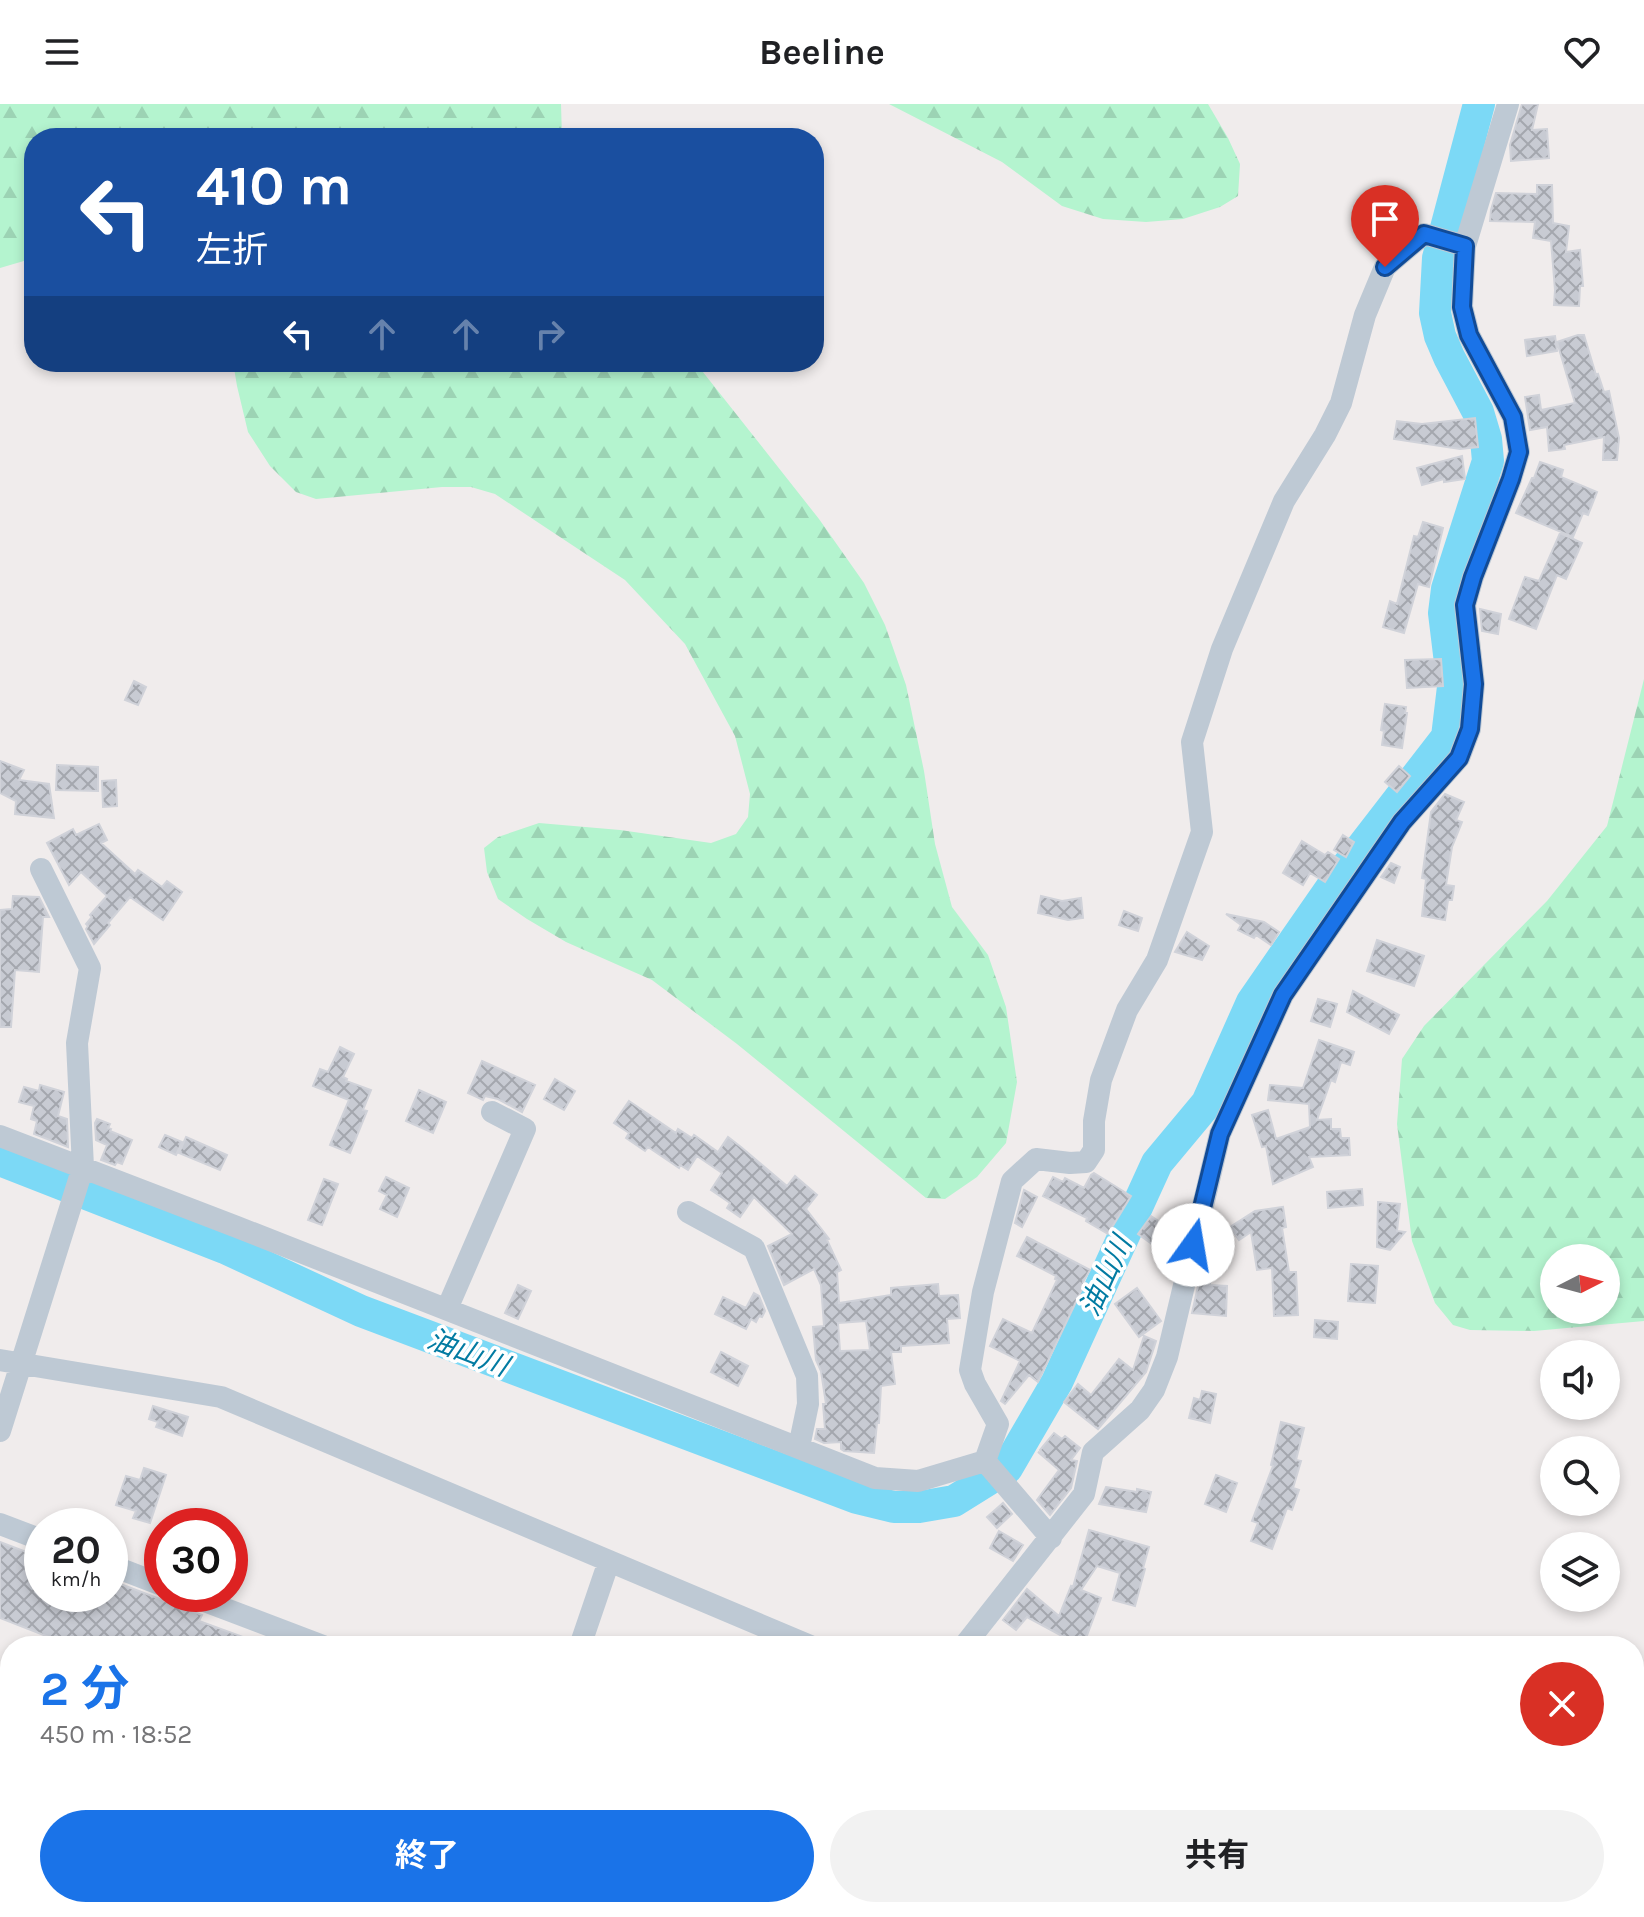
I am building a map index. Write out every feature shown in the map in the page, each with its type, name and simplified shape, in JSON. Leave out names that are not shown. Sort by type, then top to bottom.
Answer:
[{"type":"street","points":[[972,1636],[1084,1494],[1093,1452],[1140,1410],[1154,1390],[1167,1357],[1220,1134],[1283,995],[1402,822],[1459,758],[1470,729],[1474,684],[1465,605],[1519,452],[1513,417],[1469,335],[1462,307],[1465,246],[1508,104]]},
{"type":"street","points":[[985,1461],[998,1424],[970,1370],[983,1292],[1012,1181],[1036,1159],[1086,1162],[1094,1150],[1094,1121],[1101,1080],[1127,1010],[1157,960],[1202,832],[1192,742],[1222,649],[1284,501],[1341,403],[1365,315],[1385,267],[1424,234],[1465,246]]},
{"type":"street","points":[[0,1431],[11,1362],[83,1167],[77,1043],[90,968],[41,869]]},
{"type":"street","points":[[447,1309],[525,1129],[492,1112]]},
{"type":"street","points":[[0,1136],[875,1478],[918,1481],[985,1461]]},
{"type":"street","points":[[688,1212],[754,1248],[807,1376],[808,1404],[799,1447]]},
{"type":"street","points":[[11,1362],[221,1397],[786,1636]]},
{"type":"street","points":[[985,1461],[1051,1538]]},
{"type":"street","points":[[0,1524],[24,1533]]},
{"type":"street","points":[[583,1636],[609,1561]]},
{"type":"street","points":[[233,1612],[297,1636]]},
{"type":"green space","points":[[0,104],[561,104],[562,128],[24,128],[24,261],[0,268]]},
{"type":"green space","points":[[889,104],[1208,104],[1240,164],[1238,196],[1220,207],[1183,219],[1146,222],[1103,219],[1062,206],[1002,162]]},
{"type":"green space","points":[[235,372],[703,372],[819,519],[864,583],[885,625],[906,685],[935,844],[952,907],[988,955],[1006,1007],[1017,1082],[1006,1143],[977,1177],[945,1199],[926,1198],[737,1044],[652,980],[566,942],[498,899],[487,872],[484,848],[498,837],[539,823],[620,830],[711,843],[736,834],[748,817],[750,794],[735,736],[685,644],[625,580],[495,494],[471,487],[316,499],[296,492],[270,466],[248,432]]},
{"type":"green space","points":[[1644,679],[1644,1321],[1620,1323],[1620,1244],[1540,1244],[1540,1324],[1611,1324],[1534,1331],[1470,1330],[1453,1325],[1435,1303],[1412,1241],[1397,1124],[1402,1059],[1424,1026],[1547,901],[1607,826]]},
{"type":"building","points":[[1522,104],[1538,104],[1532,130],[1547,129],[1549,158],[1511,161],[1510,145]]},
{"type":"building","points":[[1537,185],[1552,185],[1553,223],[1569,226],[1566,252],[1580,250],[1583,286],[1580,286],[1579,306],[1554,305],[1551,241],[1533,238],[1535,222],[1490,221],[1496,193],[1537,194]]},
{"type":"building","points":[[1584,335],[1596,375],[1604,392],[1609,391],[1619,438],[1617,460],[1603,460],[1604,437],[1549,451],[1547,427],[1530,430],[1525,397],[1539,395],[1541,410],[1575,403],[1557,342]]},
{"type":"building","points":[[1555,336],[1557,351],[1527,356],[1525,340]]},
{"type":"building","points":[[1475,418],[1478,447],[1460,449],[1394,439],[1397,421],[1422,424]]},
{"type":"building","points":[[1462,456],[1465,479],[1444,482],[1444,479],[1422,485],[1417,468]]},
{"type":"building","points":[[1540,462],[1563,470],[1561,477],[1597,492],[1588,515],[1583,513],[1573,537],[1516,513]]},
{"type":"building","points":[[1423,522],[1443,528],[1429,587],[1418,584],[1404,633],[1383,627],[1390,601],[1397,604],[1414,536],[1418,537]]},
{"type":"building","points":[[1560,533],[1582,543],[1566,579],[1557,575],[1536,629],[1509,619],[1525,577],[1539,581]]},
{"type":"building","points":[[1480,609],[1501,614],[1498,634],[1482,631]]},
{"type":"building","points":[[1441,659],[1443,686],[1407,688],[1405,660]]},
{"type":"building","points":[[134,681],[146,687],[138,705],[125,700]]},
{"type":"building","points":[[1385,704],[1406,707],[1402,748],[1382,745]]},
{"type":"building","points":[[0,761],[24,770],[19,780],[49,784],[54,818],[15,814],[16,801],[0,793]]},
{"type":"building","points":[[57,765],[98,767],[98,791],[56,790]]},
{"type":"building","points":[[1399,766],[1410,776],[1397,792],[1385,782]]},
{"type":"building","points":[[116,780],[117,806],[103,807],[102,781]]},
{"type":"building","points":[[1445,794],[1464,802],[1456,820],[1462,822],[1452,847],[1446,885],[1454,886],[1445,920],[1422,916],[1426,879],[1422,878],[1431,812]]},
{"type":"building","points":[[99,824],[107,840],[101,843],[135,874],[138,870],[162,887],[167,881],[182,892],[163,920],[130,897],[94,944],[86,924],[107,896],[81,872],[69,885],[47,843],[73,829],[76,835]]},
{"type":"building","points":[[1343,835],[1354,842],[1346,857],[1334,850]]},
{"type":"building","points":[[1302,841],[1325,855],[1328,852],[1339,859],[1325,882],[1310,873],[1303,885],[1283,873]]},
{"type":"building","points":[[1391,863],[1400,867],[1394,883],[1381,877]]},
{"type":"building","points":[[13,896],[39,897],[49,917],[43,917],[39,972],[15,970],[11,1027],[0,1027],[0,910],[12,909]]},
{"type":"building","points":[[1041,896],[1062,901],[1081,898],[1083,918],[1068,920],[1038,913]]},
{"type":"building","points":[[1124,911],[1142,918],[1138,931],[1119,925]]},
{"type":"building","points":[[1226,914],[1264,922],[1279,932],[1271,945],[1256,935],[1254,938],[1238,930],[1241,925]]},
{"type":"building","points":[[1187,932],[1209,946],[1202,960],[1175,952]]},
{"type":"building","points":[[1377,940],[1424,956],[1414,986],[1367,971]]},
{"type":"building","points":[[1353,991],[1399,1015],[1389,1034],[1347,1012]]},
{"type":"building","points":[[1318,999],[1337,1004],[1330,1027],[1311,1021]]},
{"type":"building","points":[[1319,1040],[1354,1052],[1350,1065],[1341,1062],[1335,1082],[1331,1080],[1317,1120],[1331,1119],[1331,1129],[1340,1129],[1341,1138],[1349,1138],[1350,1155],[1309,1157],[1313,1167],[1273,1184],[1266,1146],[1262,1147],[1252,1115],[1268,1110],[1276,1139],[1310,1127],[1309,1104],[1268,1100],[1270,1085],[1303,1088]]},
{"type":"building","points":[[340,1047],[354,1054],[343,1077],[371,1090],[363,1110],[367,1111],[350,1153],[330,1145],[349,1100],[313,1086],[320,1069],[328,1072]]},
{"type":"building","points":[[482,1061],[535,1085],[522,1112],[498,1099],[485,1096],[483,1100],[468,1093]]},
{"type":"building","points":[[555,1079],[575,1091],[564,1110],[544,1099]]},
{"type":"building","points":[[40,1085],[64,1092],[58,1116],[67,1119],[68,1147],[34,1134],[37,1121],[31,1119],[34,1106],[19,1102],[24,1087],[39,1091]]},
{"type":"building","points":[[419,1090],[446,1102],[433,1133],[406,1121]]},
{"type":"building","points":[[629,1101],[676,1133],[678,1129],[692,1138],[694,1135],[718,1152],[728,1137],[787,1186],[795,1176],[817,1195],[806,1209],[829,1239],[841,1270],[837,1272],[839,1303],[891,1295],[891,1288],[938,1284],[939,1296],[958,1295],[960,1318],[947,1319],[949,1343],[901,1346],[901,1352],[891,1352],[895,1384],[881,1386],[874,1453],[844,1451],[841,1442],[824,1443],[815,1439],[817,1429],[825,1429],[823,1404],[826,1404],[821,1371],[816,1360],[813,1327],[824,1326],[821,1285],[814,1269],[784,1285],[768,1246],[792,1234],[754,1197],[740,1217],[727,1208],[730,1203],[711,1190],[722,1173],[697,1156],[688,1170],[680,1165],[679,1168],[648,1147],[645,1151],[626,1138],[629,1133],[614,1123]],"holes":[[[866,1321],[870,1350],[840,1351],[838,1323]]]},
{"type":"building","points":[[97,1119],[110,1124],[110,1131],[132,1140],[122,1164],[101,1160],[107,1145],[96,1140]]},
{"type":"building","points":[[165,1135],[182,1142],[176,1155],[159,1147]]},
{"type":"building","points":[[186,1137],[227,1155],[220,1170],[179,1153]]},
{"type":"building","points":[[1094,1173],[1131,1196],[1108,1234],[1086,1221],[1087,1218],[1043,1196],[1053,1177],[1063,1182],[1065,1178],[1084,1188]]},
{"type":"building","points":[[386,1177],[409,1188],[397,1217],[380,1209],[387,1195],[379,1191]]},
{"type":"building","points":[[324,1179],[338,1184],[322,1225],[308,1220]]},
{"type":"building","points":[[1362,1189],[1363,1205],[1328,1208],[1327,1192]]},
{"type":"building","points":[[1024,1190],[1037,1197],[1022,1227],[1015,1223]]},
{"type":"building","points":[[1378,1202],[1400,1204],[1397,1231],[1405,1232],[1390,1250],[1377,1247]]},
{"type":"building","points":[[1283,1207],[1286,1227],[1282,1228],[1289,1272],[1296,1272],[1298,1315],[1274,1316],[1272,1268],[1257,1270],[1251,1232],[1239,1240],[1230,1227],[1255,1211]]},
{"type":"building","points":[[1151,1216],[1170,1233],[1159,1249],[1138,1234]]},
{"type":"building","points":[[1027,1237],[1090,1270],[1038,1382],[1029,1375],[1005,1404],[1001,1401],[1020,1361],[990,1346],[1003,1319],[1032,1333],[1057,1280],[1056,1276],[1017,1256]]},
{"type":"building","points":[[1351,1264],[1378,1266],[1375,1303],[1348,1301]]},
{"type":"building","points":[[1200,1277],[1210,1277],[1210,1285],[1227,1286],[1226,1316],[1192,1313]]},
{"type":"building","points":[[518,1285],[531,1291],[518,1319],[505,1313]]},
{"type":"building","points":[[1137,1288],[1161,1321],[1139,1337],[1115,1304]]},
{"type":"building","points":[[754,1293],[759,1296],[765,1311],[756,1322],[751,1319],[746,1329],[715,1314],[723,1297],[746,1308]]},
{"type":"building","points":[[1315,1320],[1338,1322],[1337,1339],[1314,1337]]},
{"type":"building","points":[[1144,1336],[1156,1341],[1146,1372],[1098,1429],[1064,1402],[1078,1384],[1091,1395],[1119,1359],[1133,1370]]},
{"type":"building","points":[[721,1352],[748,1366],[738,1386],[711,1372]]},
{"type":"building","points":[[1202,1391],[1216,1394],[1210,1423],[1189,1418],[1194,1398],[1200,1400]]},
{"type":"building","points":[[153,1406],[188,1417],[182,1436],[156,1427],[158,1422],[149,1419]]},
{"type":"building","points":[[1281,1422],[1304,1428],[1296,1460],[1301,1461],[1293,1488],[1299,1490],[1292,1510],[1287,1508],[1272,1549],[1251,1541],[1258,1523],[1252,1521],[1273,1466]]},
{"type":"building","points":[[1054,1433],[1062,1439],[1065,1436],[1080,1448],[1071,1460],[1077,1461],[1071,1488],[1050,1515],[1037,1500],[1059,1470],[1038,1452],[1044,1454],[1040,1450]]},
{"type":"building","points":[[144,1468],[166,1475],[155,1508],[144,1508],[144,1521],[133,1518],[136,1511],[116,1505],[126,1476],[140,1480]]},
{"type":"building","points":[[1216,1475],[1237,1483],[1226,1512],[1205,1504]]},
{"type":"building","points":[[1106,1487],[1151,1492],[1146,1512],[1099,1504]]},
{"type":"building","points":[[1003,1503],[1012,1514],[997,1528],[987,1517]]},
{"type":"building","points":[[1089,1530],[1149,1547],[1135,1606],[1113,1600],[1120,1573],[1097,1566],[1081,1590],[1101,1598],[1087,1636],[1062,1636],[1027,1617],[1016,1630],[1003,1620],[1027,1589],[1059,1616],[1073,1587]]},
{"type":"building","points":[[999,1531],[1023,1545],[1013,1561],[990,1548]]},
{"type":"building","points":[[0,1542],[24,1551],[24,1612],[128,1612],[128,1587],[144,1593],[144,1612],[194,1612],[202,1615],[199,1621],[240,1636],[46,1636],[0,1618]]},
{"type":"waterway","name":"油山川","points":[[0,1160],[225,1248],[361,1311],[857,1498],[894,1507],[919,1507],[954,1501],[1007,1468],[1057,1382],[1157,1163],[1207,1103],[1252,1002],[1338,878],[1447,737],[1453,687],[1444,613],[1447,589],[1488,461],[1486,439],[1478,412],[1449,357],[1435,313],[1438,258],[1479,104]]},
{"type":"route","points":[[1193,1245],[1220,1134],[1283,995],[1402,822],[1459,758],[1470,729],[1474,684],[1465,605],[1519,452],[1513,417],[1469,335],[1462,307],[1465,246],[1424,234],[1385,267]]}]
